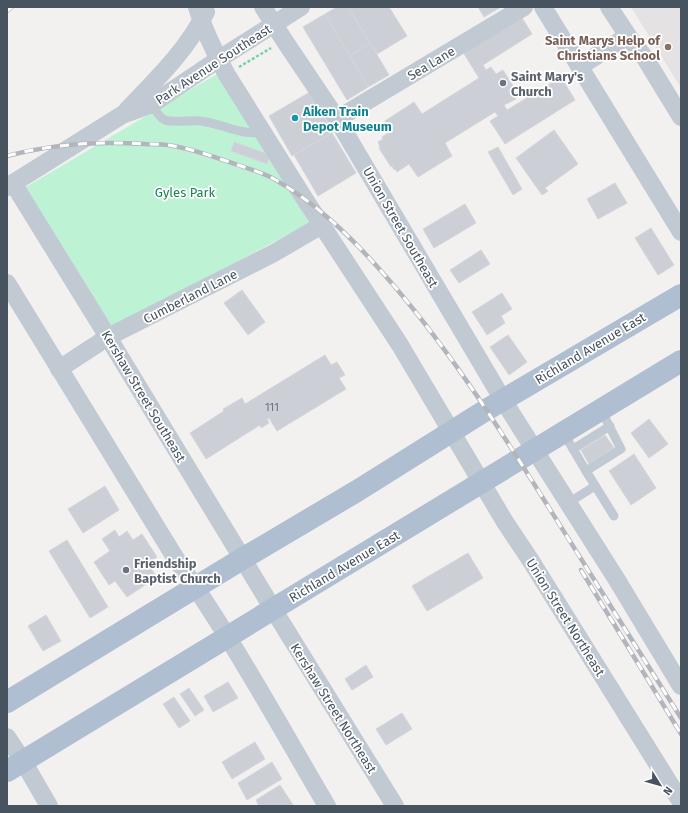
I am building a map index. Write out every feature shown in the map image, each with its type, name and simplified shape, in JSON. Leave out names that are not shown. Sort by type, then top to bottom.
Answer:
[{"type":"main road","name":"Richland Avenue East","points":[[7,702],[357,491],[502,400],[681,294]]},
{"type":"main road","name":"Richland Avenue East","points":[[15,766],[534,450],[568,440],[605,418],[681,361]]},
{"type":"street","name":"Union Street Southeast","points":[[263,7],[337,119],[502,400],[534,450]]},
{"type":"street","name":"Park Avenue Southeast","points":[[10,185],[122,115],[152,104],[301,7]]},
{"type":"street","name":"Sea Lane","points":[[337,119],[524,7]]},
{"type":"street","points":[[543,7],[681,232]]},
{"type":"street","points":[[608,7],[645,58],[681,117]]},
{"type":"street","name":"Park Avenue Southeast","points":[[122,115],[167,69],[202,12]]},
{"type":"street","points":[[202,12],[219,59],[322,225],[400,344],[452,432]]},
{"type":"street","points":[[580,66],[628,36]]},
{"type":"street","name":"Kershaw Street Southeast","points":[[10,185],[108,337],[273,609]]},
{"type":"street","name":"Cumberland Lane","points":[[59,369],[108,337],[274,253],[322,225]]},
{"type":"street","points":[[7,283],[176,559],[196,587],[227,637],[327,806]]},
{"type":"street","name":"Union Street Northeast","points":[[452,432],[505,522],[539,573],[681,802]]},
{"type":"street","points":[[534,450],[617,580],[681,686]]},
{"type":"street","name":"Kershaw Street Northeast","points":[[273,609],[395,806]]},
{"type":"street","points":[[7,737],[15,766],[49,806]]},
{"type":"lane","points":[[152,104],[159,116],[166,120],[200,121],[253,134],[263,132]]},
{"type":"lane","points":[[586,471],[622,449],[605,418]]},
{"type":"lane","points":[[568,440],[614,516]]},
{"type":"lane","points":[[568,503],[595,486]]},
{"type":"path","points":[[235,70],[273,46]]},
{"type":"shaded area","name":"Saint Marys Help of Christians School","points":[[631,7],[681,7],[681,88]]},
{"type":"green space","name":"Gyles Park","points":[[217,74],[309,223],[113,328],[26,187]]},
{"type":"building","points":[[337,7],[348,7],[370,43],[350,56],[325,14]]},
{"type":"building","points":[[348,7],[389,7],[407,36],[377,54]]},
{"type":"building","points":[[478,7],[501,7],[484,17]]},
{"type":"building","points":[[325,14],[368,87],[347,100],[303,27]]},
{"type":"building","points":[[521,16],[532,34],[483,65],[486,70],[491,67],[496,74],[503,70],[515,89],[513,90],[516,94],[514,96],[516,99],[504,105],[507,110],[561,77],[575,100],[505,144],[490,121],[498,116],[495,112],[445,143],[452,156],[418,177],[409,164],[397,172],[395,169],[394,170],[379,148],[378,142],[383,139],[382,137],[391,131],[385,121],[414,102],[422,114],[479,78],[463,52]]},
{"type":"building","points":[[370,43],[389,75],[368,87],[350,56]]},
{"type":"building","points":[[310,92],[333,132],[292,156],[269,116]]},
{"type":"building","points":[[554,130],[578,164],[545,188],[548,191],[542,195],[516,158]]},
{"type":"building","points":[[332,133],[356,173],[318,196],[294,155]]},
{"type":"building","points":[[234,142],[270,155],[267,164],[231,151]]},
{"type":"building","points":[[498,147],[522,189],[513,195],[488,152]]},
{"type":"building","points":[[615,183],[627,203],[598,219],[587,199]]},
{"type":"building","points":[[465,204],[476,223],[434,248],[423,229]]},
{"type":"building","points":[[651,228],[674,265],[658,275],[635,238]]},
{"type":"building","points":[[481,250],[490,264],[459,283],[450,270]]},
{"type":"building","points":[[242,290],[265,322],[248,335],[224,303]]},
{"type":"building","points":[[502,293],[512,309],[501,316],[505,323],[487,335],[472,312]]},
{"type":"building","points":[[508,335],[527,362],[509,375],[490,347]]},
{"type":"building","points":[[325,355],[331,365],[337,362],[345,375],[339,378],[346,389],[277,431],[269,418],[267,419],[269,423],[261,428],[260,425],[206,459],[190,433],[224,411],[223,409],[242,398],[245,404]]},
{"type":"building","points":[[649,419],[668,444],[649,458],[631,433]]},
{"type":"building","points":[[605,435],[614,448],[589,464],[581,450]]},
{"type":"building","points":[[634,454],[656,488],[631,505],[609,471]]},
{"type":"building","points":[[105,486],[119,510],[83,533],[68,509]]},
{"type":"building","name":"Friendship Baptist Church","points":[[115,530],[119,537],[127,531],[133,540],[142,534],[157,557],[148,564],[157,577],[127,597],[115,581],[109,585],[94,562],[110,551],[102,539]]},
{"type":"building","points":[[67,540],[108,607],[90,618],[49,551]]},
{"type":"building","points":[[468,553],[483,578],[427,611],[412,586]]},
{"type":"building","points":[[46,615],[61,641],[43,651],[28,626]]},
{"type":"building","points":[[366,665],[373,677],[352,690],[345,679]]},
{"type":"building","points":[[228,682],[238,698],[213,712],[204,696]]},
{"type":"building","points":[[189,688],[204,710],[195,716],[180,694]]},
{"type":"building","points":[[174,697],[190,721],[179,728],[163,704]]},
{"type":"building","points":[[402,713],[412,729],[386,745],[376,729]]},
{"type":"building","points":[[255,742],[265,759],[232,779],[222,762]]},
{"type":"building","points":[[272,762],[282,779],[247,800],[238,783]]},
{"type":"building","points":[[280,785],[293,805],[259,806],[256,800]]},
{"type":"railway","points":[[7,11],[12,7]]},
{"type":"railway","points":[[7,156],[76,144],[110,143],[171,145],[206,154],[265,175],[289,188],[318,209],[345,233],[382,272],[427,327],[469,384],[508,443],[681,718]]},
{"type":"railway","points":[[581,570],[681,734]]},
{"type":"place","name":"Saint Marys Help of Christians School","points":[[668,47]]},
{"type":"place","name":"Saint Mary's Church","points":[[503,83]]},
{"type":"place","name":"Aiken Train Depot Museum","points":[[295,118]]},
{"type":"place","name":"Friendship Baptist Church","points":[[126,570]]}]
